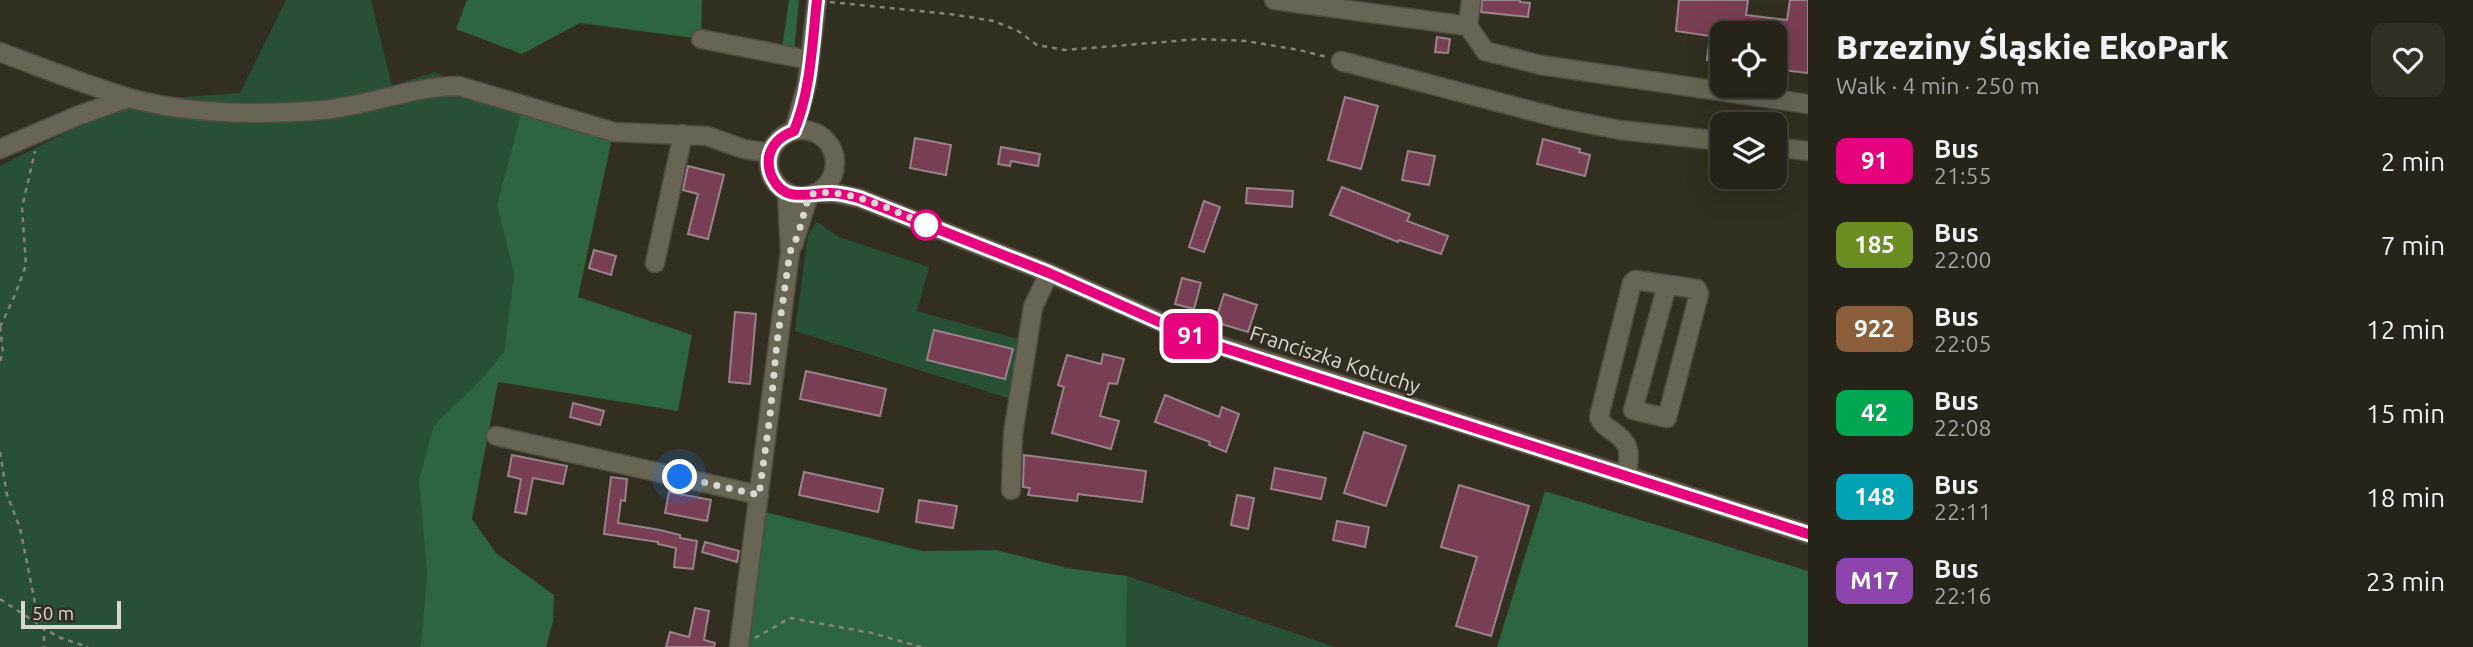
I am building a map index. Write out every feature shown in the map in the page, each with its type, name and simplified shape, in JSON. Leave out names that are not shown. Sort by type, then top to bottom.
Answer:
[{"type":"street","points":[[794,131],[807,83],[817,0]]},
{"type":"street","points":[[1274,0],[1468,26]]},
{"type":"street","points":[[1471,0],[1468,26],[1485,51],[1541,65],[1808,104]]},
{"type":"street","points":[[701,39],[810,61]]},
{"type":"street","points":[[0,52],[128,98],[171,107],[261,114],[325,110],[434,86],[459,86],[614,132],[707,136],[744,149],[770,153]]},
{"type":"street","points":[[1341,61],[1559,118],[1620,130],[1710,140]]},
{"type":"street","points":[[807,83],[819,135]]},
{"type":"street","points":[[0,149],[77,116],[128,98]]},
{"type":"street","points":[[790,252],[813,194],[831,179],[834,170],[832,150],[819,135],[809,131],[794,131],[779,139],[770,153],[770,172],[779,188],[787,193],[813,194]]},
{"type":"street","points":[[655,263],[683,134]]},
{"type":"street","points":[[1787,149],[1808,151]]},
{"type":"street","name":"Franciszka Kotuchy","points":[[834,170],[859,198]]},
{"type":"street","points":[[744,644],[759,495],[790,252],[787,193]]},
{"type":"street","name":"Franciszka Kotuchy","points":[[813,194],[834,193],[859,198],[1049,273],[1202,341],[1808,534]]},
{"type":"street","points":[[1011,490],[1013,434],[1033,307],[1049,273]]},
{"type":"street","points":[[1627,476],[1627,444],[1622,437],[1602,423],[1599,417],[1635,280],[1697,289],[1699,294],[1667,418],[1633,410],[1667,285]]},
{"type":"street","points":[[496,436],[759,495]]},
{"type":"path","points":[[824,1],[994,21],[1018,31],[1037,46],[1065,50],[1200,39],[1246,41],[1299,50],[1341,61]]},
{"type":"path","points":[[0,361],[3,352],[0,327],[26,265],[22,208],[38,134]]},
{"type":"path","points":[[0,452],[7,495],[20,528],[35,603],[44,628],[44,647]]},
{"type":"path","points":[[0,599],[58,638],[88,647]]},
{"type":"path","points":[[744,644],[789,618],[872,633],[921,647]]},
{"type":"green space","points":[[286,0],[371,0],[392,86],[435,72],[521,113],[497,205],[514,274],[504,352],[478,383],[419,480],[427,574],[421,643],[419,647],[0,647],[0,166],[98,116],[171,98],[240,93]]},
{"type":"green space","points":[[467,0],[702,0],[701,39],[580,23],[522,54],[456,29]]},
{"type":"green space","points":[[789,0],[799,0],[794,52],[781,55]]},
{"type":"green space","points":[[521,113],[612,138],[578,297],[692,335],[678,411],[498,382],[472,519],[496,553],[554,595],[553,622],[546,647],[419,647],[427,574],[419,480],[434,425],[478,383],[504,352],[514,274],[497,205]]},
{"type":"green space","points":[[817,222],[839,237],[929,267],[917,311],[1022,340],[1011,399],[795,331],[808,235]]},
{"type":"green space","points":[[1545,491],[1808,571],[1808,647],[1497,647]]},
{"type":"green space","points":[[765,512],[922,551],[996,550],[1067,568],[1127,576],[1126,647],[744,647]]},
{"type":"green space","points":[[1127,576],[1335,647],[1126,647]]},
{"type":"building","points":[[1482,0],[1520,0],[1530,3],[1528,17],[1481,12]]},
{"type":"building","points":[[1679,0],[1748,0],[1746,15],[1787,20],[1790,0],[1808,0],[1808,73],[1787,71],[1787,21],[1710,21],[1710,36],[1676,31]]},
{"type":"building","points":[[1710,36],[1710,60],[1707,60]]},
{"type":"building","points":[[1437,37],[1450,39],[1448,53],[1435,52]]},
{"type":"building","points":[[1345,97],[1378,106],[1361,169],[1328,160]]},
{"type":"building","points":[[915,138],[951,145],[946,175],[910,168]]},
{"type":"building","points":[[1543,139],[1580,149],[1579,152],[1590,155],[1585,176],[1537,164]]},
{"type":"building","points":[[1001,147],[1040,154],[1038,166],[1011,161],[1010,166],[998,164]]},
{"type":"building","points":[[1408,151],[1435,156],[1429,185],[1402,180]]},
{"type":"building","points":[[688,166],[724,175],[708,239],[688,234],[698,194],[683,190]]},
{"type":"building","points":[[1342,187],[1410,214],[1407,221],[1448,236],[1441,254],[1399,240],[1398,242],[1330,215]]},
{"type":"building","points":[[1247,188],[1293,191],[1292,207],[1246,203]]},
{"type":"building","points":[[1204,201],[1220,207],[1204,252],[1189,247]]},
{"type":"building","points":[[594,250],[616,256],[611,275],[589,268]]},
{"type":"building","points":[[1182,278],[1201,283],[1194,309],[1175,304]]},
{"type":"building","points":[[1224,294],[1257,305],[1248,332],[1215,322]]},
{"type":"building","points":[[735,312],[756,314],[750,384],[729,382]]},
{"type":"building","points":[[934,330],[1013,349],[1005,379],[927,360]]},
{"type":"building","points":[[1103,354],[1124,359],[1117,384],[1109,383],[1100,416],[1119,421],[1111,449],[1052,433],[1064,387],[1058,385],[1067,355],[1101,364]]},
{"type":"building","points":[[806,371],[886,389],[880,416],[800,399]]},
{"type":"building","points":[[1165,395],[1219,417],[1222,407],[1239,414],[1226,452],[1209,445],[1210,442],[1155,422]]},
{"type":"building","points":[[573,403],[604,411],[600,425],[570,417]]},
{"type":"building","points":[[1364,432],[1406,446],[1386,506],[1344,493]]},
{"type":"building","points":[[512,455],[567,466],[563,484],[533,478],[526,514],[515,512],[521,479],[508,476]]},
{"type":"building","points":[[1024,455],[1146,471],[1142,502],[1078,494],[1077,501],[1028,495],[1030,488],[1023,487]]},
{"type":"building","points":[[1275,468],[1326,478],[1321,499],[1271,489]]},
{"type":"building","points":[[804,472],[883,489],[878,512],[799,495]]},
{"type":"building","points":[[611,477],[627,479],[625,501],[621,500],[618,523],[660,530],[697,541],[693,569],[674,567],[676,548],[658,542],[604,534]]},
{"type":"building","points":[[1459,485],[1529,506],[1491,636],[1456,626],[1477,557],[1441,547]]},
{"type":"building","points":[[669,492],[711,500],[707,521],[665,513]]},
{"type":"building","points":[[1237,495],[1254,498],[1248,529],[1231,525]]},
{"type":"building","points":[[919,500],[957,506],[953,528],[916,522]]},
{"type":"building","points":[[1337,521],[1369,527],[1365,547],[1333,540]]},
{"type":"building","points":[[705,542],[739,551],[737,562],[702,552]]},
{"type":"building","points":[[695,608],[709,611],[704,640],[715,643],[714,647],[666,647],[670,632],[689,637]]},
{"type":"bus line","name":"91","points":[[817,0],[807,83],[798,121],[794,131],[786,134],[774,145],[768,163],[774,181],[787,193],[802,196],[834,193],[859,198],[1049,273],[1202,341],[1808,534]]},
{"type":"route","points":[[680,477],[759,495],[790,252],[798,235],[809,195],[834,193],[859,198],[926,225]]}]
